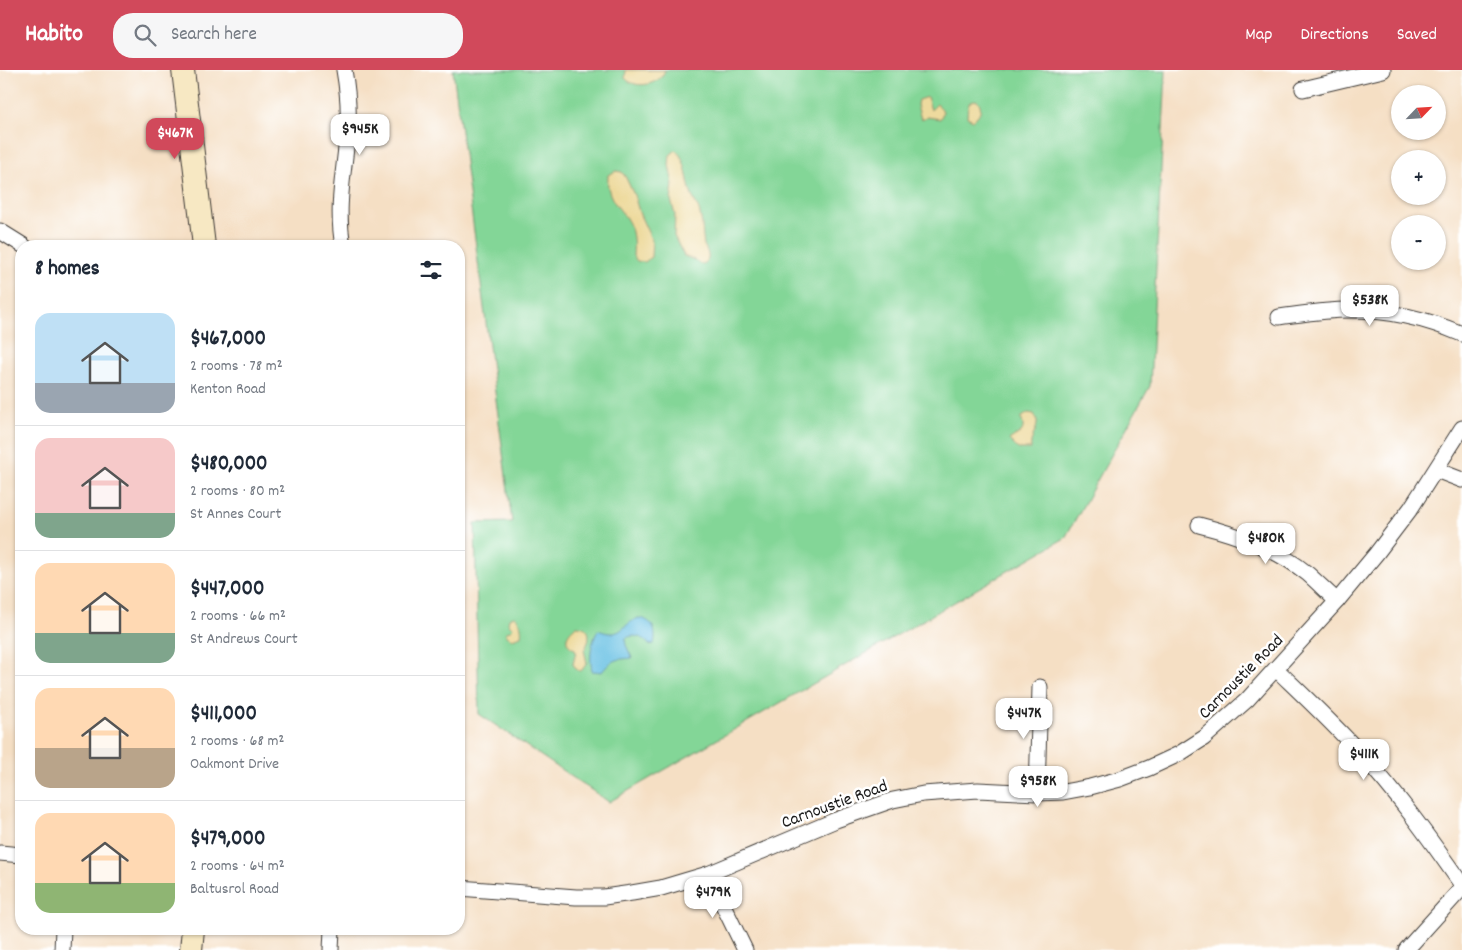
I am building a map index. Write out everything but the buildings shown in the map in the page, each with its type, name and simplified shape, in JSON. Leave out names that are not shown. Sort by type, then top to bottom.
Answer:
[{"type":"main road","points":[[183,70],[203,240]]},
{"type":"main road","points":[[191,950],[192,935]]},
{"type":"street","points":[[342,240],[339,205],[348,123],[344,70]]},
{"type":"street","points":[[1303,89],[1382,70]]},
{"type":"street","points":[[0,231],[15,240]]},
{"type":"street","points":[[1279,317],[1349,310],[1376,312],[1426,321],[1462,334]]},
{"type":"street","name":"Carnoustie Road","points":[[465,888],[576,897],[604,897],[661,888],[708,874],[836,820],[893,800],[923,794],[971,790],[1037,793],[1062,792],[1120,779],[1149,768],[1179,754],[1204,738],[1247,700],[1276,669],[1376,554],[1411,508],[1462,428]]},
{"type":"street","points":[[1436,470],[1462,480]]},
{"type":"street","points":[[1198,525],[1258,544],[1286,558],[1308,574],[1337,601]]},
{"type":"street","points":[[1276,669],[1361,754],[1394,794],[1462,886],[1406,950]]},
{"type":"street","points":[[1037,793],[1040,687]]},
{"type":"street","points":[[0,853],[15,854]]},
{"type":"street","points":[[708,874],[745,950]]},
{"type":"street","points":[[62,950],[63,935]]},
{"type":"street","points":[[331,950],[332,935]]},
{"type":"green space","points":[[453,70],[1166,70],[1150,386],[1065,538],[609,802],[479,714],[475,523],[512,522]]},
{"type":"sand","points":[[626,70],[665,70],[658,79],[641,85],[629,82],[625,78]]},
{"type":"sand","points":[[927,97],[931,110],[937,104],[942,109],[943,113],[940,119],[927,117],[921,119],[917,105],[918,100]]},
{"type":"sand","points":[[974,100],[980,104],[980,109],[979,114],[973,120],[967,117],[969,104]]},
{"type":"sand","points":[[676,150],[680,154],[690,191],[701,218],[704,245],[708,257],[703,264],[699,264],[695,260],[684,256],[674,236],[675,215],[671,200],[673,184],[669,165],[670,155]]},
{"type":"sand","points":[[616,171],[622,172],[626,178],[652,241],[651,257],[645,262],[637,261],[633,256],[631,227],[612,199],[608,189],[608,175]]},
{"type":"sand","points":[[1028,413],[1034,414],[1037,423],[1031,449],[1018,449],[1009,440],[1021,432],[1023,423],[1021,418]]},
{"type":"sand","points":[[514,616],[520,622],[521,636],[512,639],[506,633],[513,628],[508,623],[509,618]]},
{"type":"sand","points":[[577,626],[585,628],[589,634],[584,650],[587,663],[580,671],[573,664],[575,649],[567,641],[570,632]]},
{"type":"water","points":[[638,618],[647,621],[653,626],[654,644],[649,645],[638,637],[628,637],[625,639],[626,645],[632,658],[615,660],[602,672],[592,671],[591,650],[598,630],[616,632]]}]
